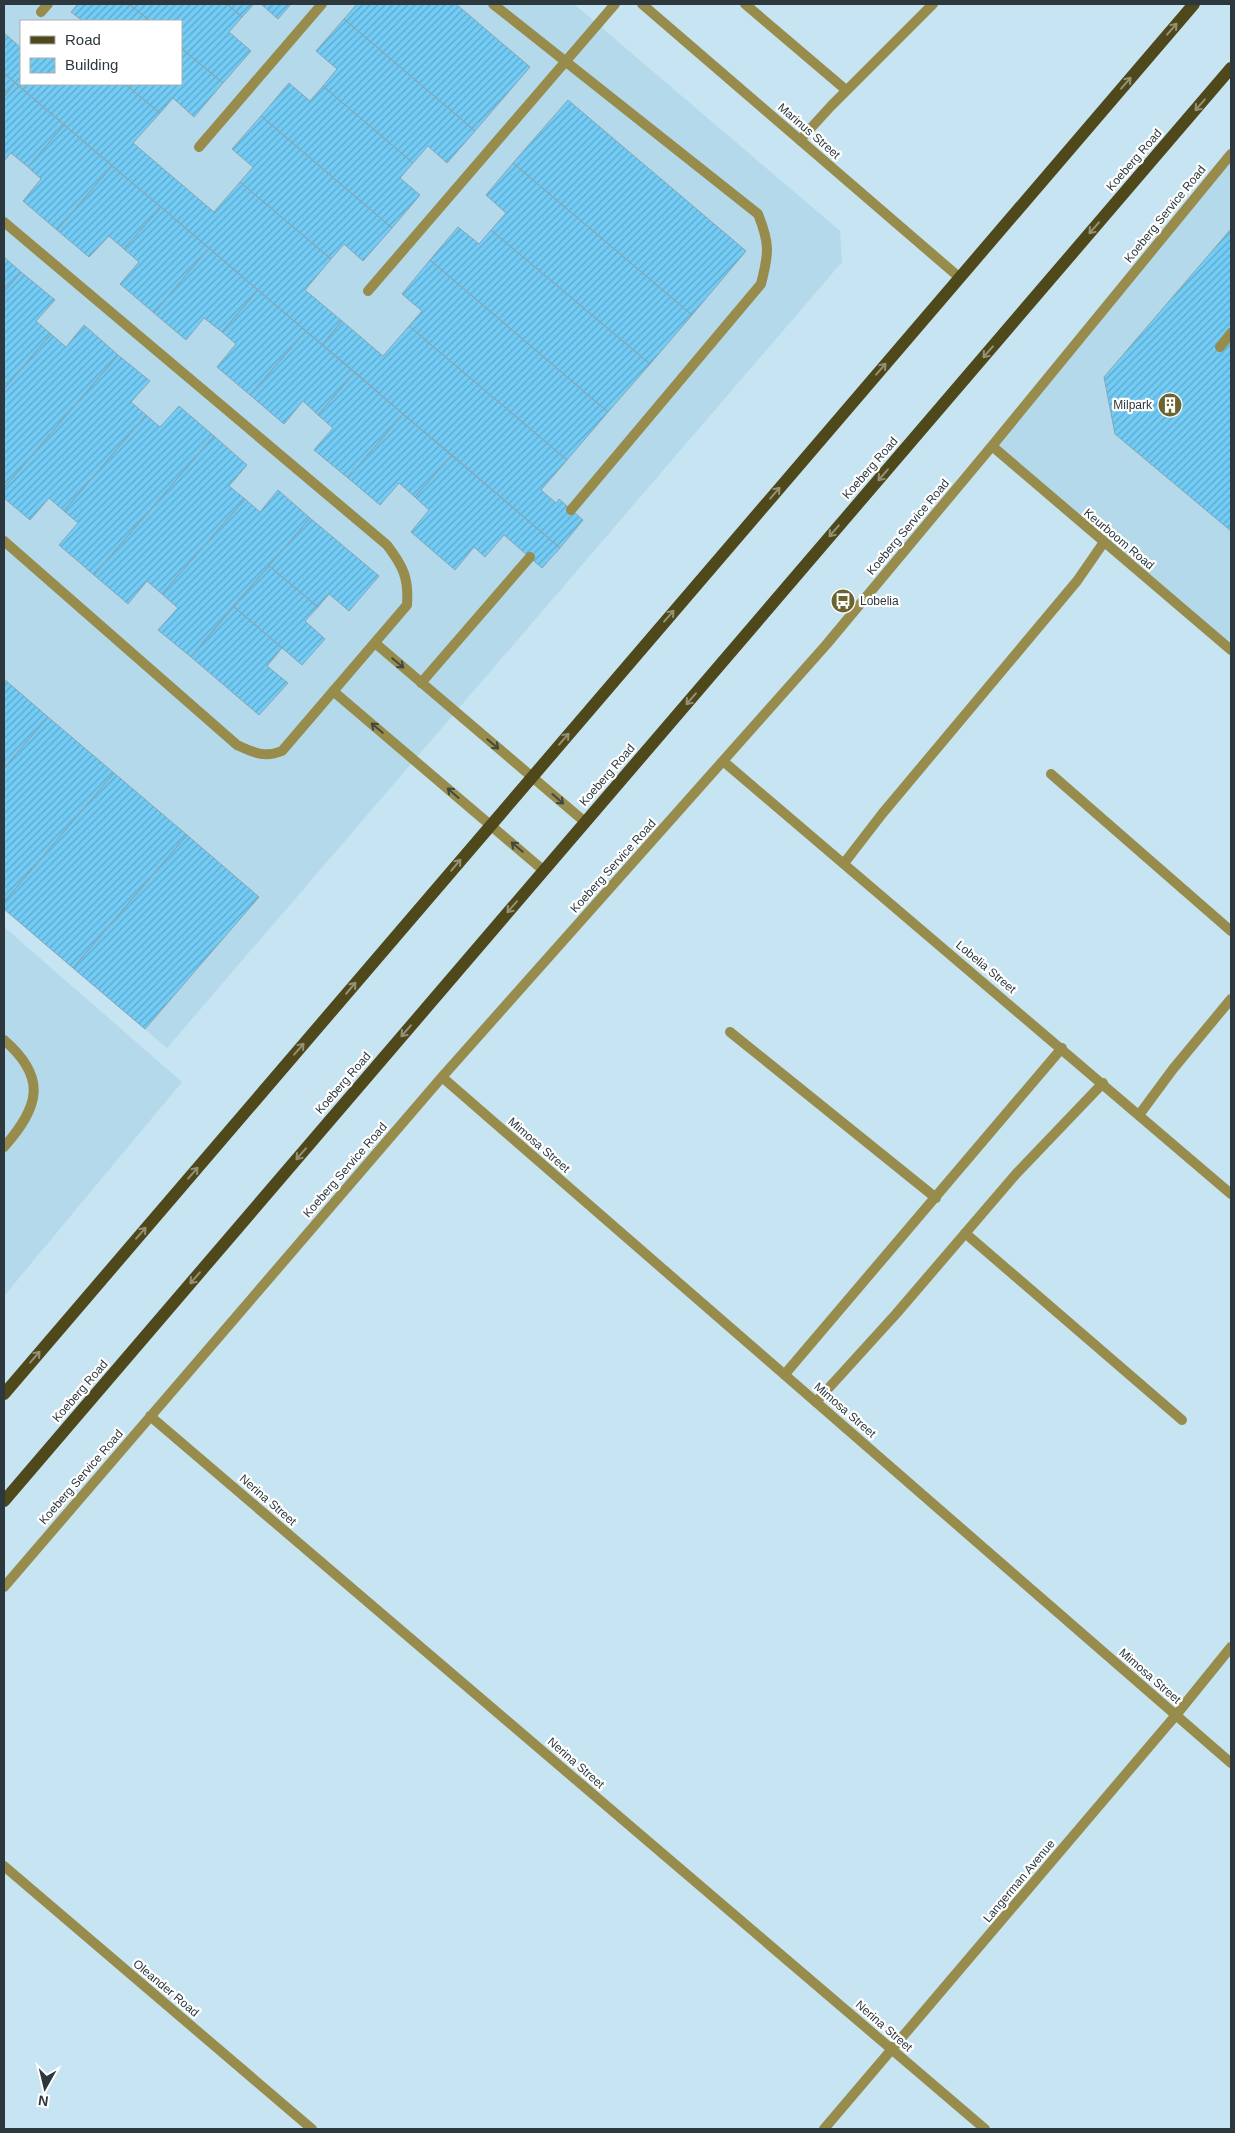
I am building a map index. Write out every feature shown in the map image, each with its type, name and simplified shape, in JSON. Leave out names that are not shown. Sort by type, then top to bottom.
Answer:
[{"type":"main road","points":[[4,1394],[1194,4]]},
{"type":"main road","name":"Koeberg Road","points":[[4,1502],[1231,68]]},
{"type":"street","points":[[41,12],[48,4]]},
{"type":"street","points":[[199,147],[322,4]]},
{"type":"street","points":[[493,4],[566,64],[758,214],[768,238],[767,261],[761,284],[571,510]]},
{"type":"street","points":[[368,291],[566,64],[615,4]]},
{"type":"street","name":"Marinus Street","points":[[642,4],[960,278]]},
{"type":"street","points":[[744,4],[846,90]]},
{"type":"street","points":[[800,140],[846,90],[934,4]]},
{"type":"street","name":"Koeberg Service Road","points":[[4,1587],[442,1077],[826,645],[1231,154]]},
{"type":"street","points":[[4,222],[387,545],[403,566],[409,588],[407,605],[282,751],[271,755],[256,754],[237,745],[4,541]]},
{"type":"street","points":[[1220,347],[1231,333]]},
{"type":"street","name":"Keurboom Road","points":[[992,446],[1231,650]]},
{"type":"street","points":[[845,862],[882,814],[1077,581],[1104,542]]},
{"type":"street","points":[[421,683],[530,557]]},
{"type":"street","points":[[374,643],[585,822]]},
{"type":"street","points":[[333,691],[544,870]]},
{"type":"street","name":"Lobelia Street","points":[[723,761],[845,862],[1231,1194]]},
{"type":"street","points":[[1051,774],[1231,931]]},
{"type":"street","points":[[1139,1115],[1174,1068],[1231,999]]},
{"type":"street","points":[[730,1032],[936,1198]]},
{"type":"street","points":[[4,1040],[20,1054],[32,1075],[34,1104],[20,1128],[4,1147]]},
{"type":"street","points":[[785,1374],[1062,1048]]},
{"type":"street","name":"Mimosa Street","points":[[442,1077],[1231,1763]]},
{"type":"street","points":[[816,1402],[896,1314],[1016,1174],[1103,1083]]},
{"type":"street","points":[[965,1233],[1182,1420]]},
{"type":"street","name":"Nerina Street","points":[[150,1416],[985,2129]]},
{"type":"street","name":"Langerman Avenue","points":[[824,2129],[1176,1715],[1231,1647]]},
{"type":"street","name":"Oleander Road","points":[[4,1866],[312,2129]]},
{"type":"shaded area","points":[[4,4],[574,4],[840,231],[842,262],[167,1048],[4,909]]},
{"type":"shaded area","points":[[1231,154],[1231,650],[992,446]]},
{"type":"shaded area","points":[[4,927],[182,1082],[4,1296]]},
{"type":"building","points":[[78,4],[129,4],[149,20],[82,20],[71,12]]},
{"type":"building","points":[[129,4],[227,4],[242,17],[229,32],[251,51],[223,83],[182,49],[182,20],[149,20]]},
{"type":"building","points":[[227,4],[254,4],[242,17]]},
{"type":"building","points":[[261,4],[291,4],[278,19]]},
{"type":"building","points":[[357,4],[456,4],[530,67],[475,131],[344,19]]},
{"type":"building","points":[[344,19],[475,131],[447,163],[428,146],[413,163],[323,86],[337,69],[316,51]]},
{"type":"building","points":[[4,33],[20,47],[20,85],[126,85],[160,113],[133,143],[214,212],[240,182],[331,259],[305,290],[342,321],[322,345],[4,73]]},
{"type":"building","points":[[182,49],[223,83],[194,117],[173,98],[160,113],[126,85],[182,85]]},
{"type":"building","points":[[4,73],[15,83],[4,97]]},
{"type":"building","points":[[15,83],[64,125],[28,167],[11,153],[4,161],[4,97]]},
{"type":"building","points":[[289,83],[310,101],[323,86],[413,163],[400,178],[420,195],[392,228],[261,116]]},
{"type":"building","points":[[568,100],[746,251],[692,315],[513,163]]},
{"type":"building","points":[[261,116],[392,228],[363,261],[344,244],[331,259],[240,182],[253,167],[232,149]]},
{"type":"building","points":[[64,125],[112,166],[57,230],[23,201],[41,179],[28,167]]},
{"type":"building","points":[[513,163],[692,315],[650,364],[491,230],[506,213],[486,195]]},
{"type":"building","points":[[112,166],[161,207],[124,249],[109,236],[89,257],[57,230]]},
{"type":"building","points":[[161,207],[209,248],[154,313],[120,284],[139,262],[124,249]]},
{"type":"building","points":[[458,227],[479,244],[491,230],[650,364],[608,412],[430,260]]},
{"type":"building","name":"Milpark","points":[[1231,229],[1231,531],[1115,434],[1104,377]]},
{"type":"building","points":[[209,248],[258,290],[222,332],[204,318],[186,340],[154,313]]},
{"type":"building","points":[[4,257],[21,272],[4,292]]},
{"type":"building","points":[[430,260],[608,412],[567,460],[409,326],[422,311],[402,294]]},
{"type":"building","points":[[21,272],[55,300],[36,321],[51,334],[4,389],[4,292]]},
{"type":"building","points":[[258,290],[306,331],[250,395],[217,367],[236,344],[222,332]]},
{"type":"building","points":[[342,321],[383,356],[409,326],[567,460],[541,490],[556,503],[559,499],[583,520],[560,548],[322,345]]},
{"type":"building","points":[[84,325],[118,355],[4,488],[4,389],[51,334],[66,347]]},
{"type":"building","points":[[306,331],[355,372],[318,415],[303,401],[284,424],[250,395]]},
{"type":"building","points":[[118,355],[150,381],[131,402],[146,415],[64,511],[49,498],[30,520],[4,498],[4,488]]},
{"type":"building","points":[[355,372],[403,414],[348,478],[314,450],[333,428],[318,415]]},
{"type":"building","points":[[179,406],[214,436],[94,575],[59,545],[78,523],[64,511],[146,415],[160,427]]},
{"type":"building","points":[[403,414],[452,455],[415,497],[399,483],[380,505],[348,478]]},
{"type":"building","points":[[214,436],[247,465],[229,486],[245,499],[162,594],[147,581],[128,604],[94,575]]},
{"type":"building","points":[[452,455],[560,548],[542,568],[504,535],[485,557],[474,547],[455,570],[411,532],[429,510],[415,497]]},
{"type":"building","points":[[278,490],[310,518],[191,657],[158,630],[178,608],[162,594],[245,499],[260,512]]},
{"type":"building","points":[[310,518],[379,576],[349,611],[329,594],[318,607],[269,566]]},
{"type":"building","points":[[269,566],[318,607],[305,621],[325,639],[302,665],[233,606]]},
{"type":"building","points":[[233,606],[282,648],[267,666],[288,683],[259,715],[191,657]]},
{"type":"building","points":[[4,679],[48,717],[4,768]]},
{"type":"building","points":[[48,717],[114,773],[4,902],[4,768]]},
{"type":"building","points":[[114,773],[187,835],[73,968],[4,909],[4,902]]},
{"type":"building","points":[[187,835],[259,897],[145,1029],[73,968]]},
{"type":"place","name":"Milpark","points":[[1170,405]]},
{"type":"place","name":"Lobelia","points":[[843,601]]}]
